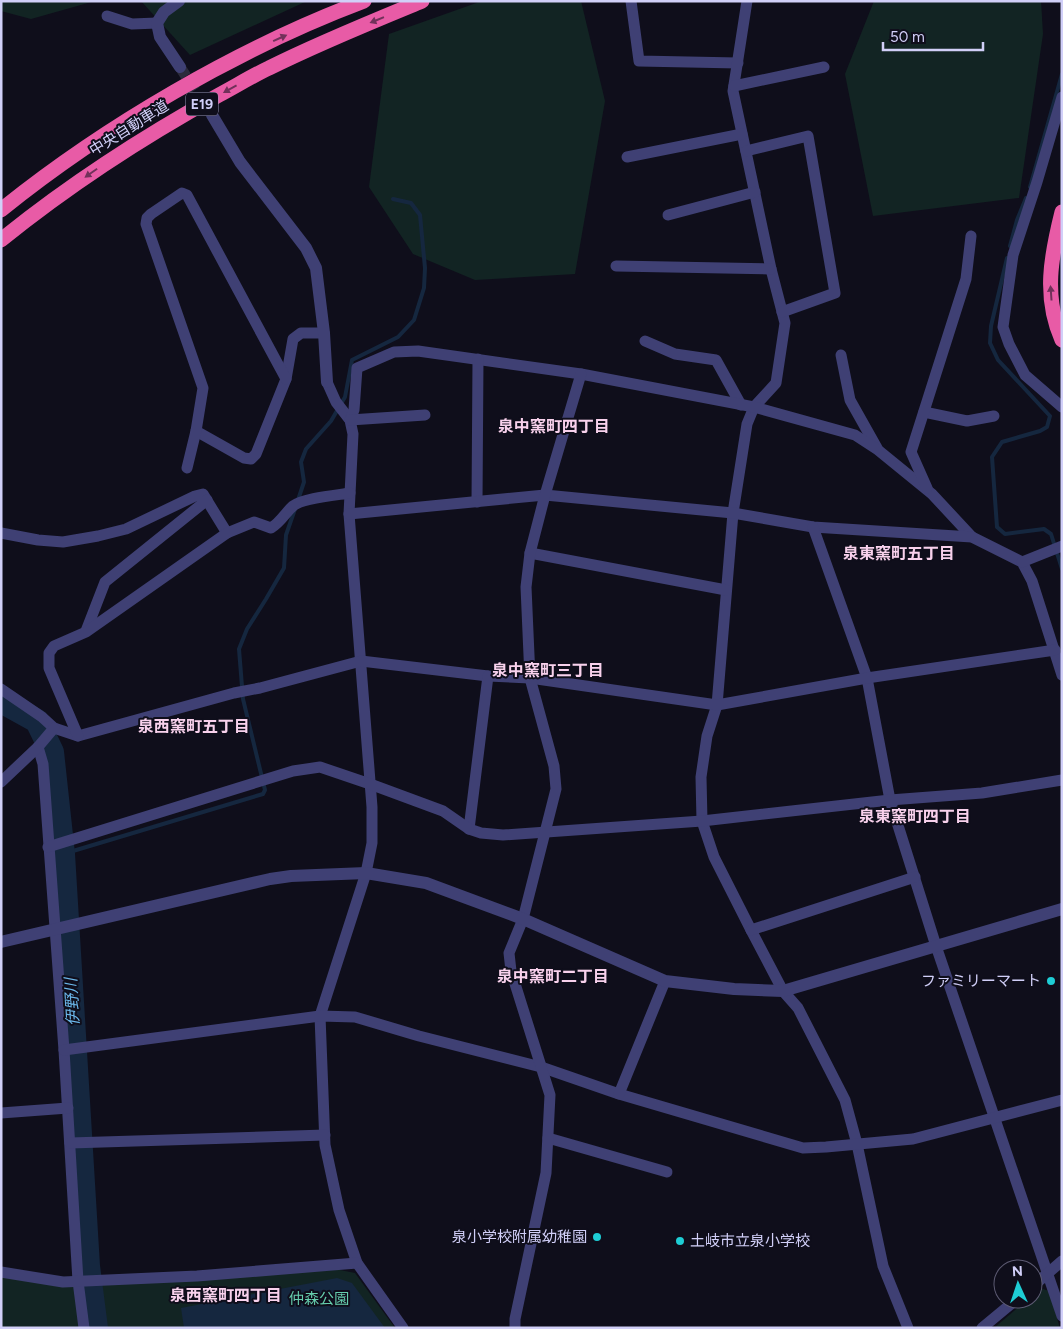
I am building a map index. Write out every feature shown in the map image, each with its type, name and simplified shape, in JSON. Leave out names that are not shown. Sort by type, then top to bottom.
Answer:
[{"type":"highway","name":"中央自動車道","points":[[1,210],[89,146],[167,96],[256,49],[364,1]]},
{"type":"highway","name":"中央自動車道","points":[[1,240],[32,215],[103,165],[180,116],[268,68],[422,1]]},
{"type":"highway","points":[[1062,212],[1052,254],[1050,289],[1053,318],[1062,340]]},
{"type":"street","points":[[179,1],[164,12],[157,23],[160,37],[180,67]]},
{"type":"street","points":[[631,1],[640,61],[738,63]]},
{"type":"street","points":[[747,1],[734,92],[771,269],[785,323],[776,383],[754,407],[748,424],[733,513],[716,705],[707,736],[701,777],[702,821],[714,857],[750,930],[783,991],[798,1008],[845,1100],[857,1144],[883,1266],[908,1328]]},
{"type":"street","points":[[107,16],[132,24],[157,23]]},
{"type":"street","points":[[734,86],[824,67]]},
{"type":"street","points":[[1062,97],[1013,255],[1003,327],[1008,344],[1026,375],[1062,407]]},
{"type":"street","points":[[212,116],[240,162],[306,248],[316,268],[324,333],[327,382],[336,402],[347,416],[353,434],[349,514],[370,784],[372,843],[366,873],[320,1016],[325,1145],[339,1210],[357,1263],[403,1328]]},
{"type":"street","points":[[627,157],[742,134]]},
{"type":"street","points":[[746,151],[808,136],[835,293],[782,312]]},
{"type":"street","points":[[668,215],[755,192]]},
{"type":"street","points":[[187,468],[196,431],[203,388],[146,224],[147,218],[151,214],[182,193],[187,195],[286,379]]},
{"type":"street","points":[[927,490],[911,452],[966,279],[971,236]]},
{"type":"street","points":[[616,266],[771,269]]},
{"type":"street","points":[[196,431],[244,458],[251,459],[256,454],[286,379],[294,338],[301,333],[324,333]]},
{"type":"street","points":[[645,341],[675,354],[716,360],[741,405]]},
{"type":"street","points":[[347,416],[354,410],[357,368],[394,352],[418,350],[581,374],[754,407],[855,436],[878,450],[927,490],[972,537],[1022,562],[1032,581],[1062,675]]},
{"type":"street","points":[[841,355],[850,400],[878,450]]},
{"type":"street","points":[[478,359],[478,502]]},
{"type":"street","points":[[515,1328],[515,1319],[546,1173],[550,1095],[511,971],[509,953],[523,919],[547,832],[556,789],[554,766],[530,678],[526,587],[530,553],[581,374]]},
{"type":"street","points":[[924,412],[968,421],[994,416]]},
{"type":"street","points":[[347,416],[425,415]]},
{"type":"street","points":[[78,736],[49,668],[49,653],[54,646],[86,632],[227,533],[254,522],[271,528],[278,524],[294,504],[310,499],[350,493]]},
{"type":"street","points":[[1,534],[63,542],[126,529],[203,494],[227,533]]},
{"type":"street","points":[[349,514],[545,495],[733,513],[813,527],[972,537]]},
{"type":"street","points":[[86,632],[105,582],[207,500]]},
{"type":"street","points":[[813,527],[867,678],[890,800],[936,946],[1062,1316]]},
{"type":"street","points":[[1022,562],[1062,546]]},
{"type":"street","points":[[530,553],[726,590]]},
{"type":"street","points":[[1,689],[42,717],[54,728],[78,736],[234,693],[260,688],[361,661],[488,676],[530,678],[716,705],[867,678],[1055,650]]},
{"type":"street","points":[[469,829],[488,676]]},
{"type":"street","points":[[1,782],[38,747],[54,728]]},
{"type":"street","points":[[38,747],[43,764],[68,1108],[78,1281],[84,1328]]},
{"type":"street","points":[[48,847],[272,777],[293,771],[320,767],[443,812],[469,829],[481,833],[503,835],[702,821],[890,800],[982,793],[1062,780]]},
{"type":"street","points":[[1,942],[270,879],[291,876],[366,873],[426,884],[523,919],[665,981],[734,989],[783,991],[1062,909]]},
{"type":"street","points":[[750,930],[915,877]]},
{"type":"street","points":[[619,1094],[665,981]]},
{"type":"street","points":[[64,1050],[89,1045],[320,1016],[355,1017],[419,1036],[541,1067],[619,1094],[803,1148],[913,1138],[1062,1100]]},
{"type":"street","points":[[1,1113],[68,1108]]},
{"type":"street","points":[[70,1143],[325,1135]]},
{"type":"street","points":[[548,1138],[667,1172]]},
{"type":"street","points":[[1043,1278],[1062,1261]]},
{"type":"street","points":[[1,1272],[63,1282],[196,1276],[357,1263]]},
{"type":"street","points":[[982,1328],[1005,1309]]},
{"type":"green space","points":[[1,1],[95,1],[31,19],[1,11]]},
{"type":"green space","points":[[141,1],[307,1],[190,55]]},
{"type":"green space","points":[[482,1],[581,1],[605,101],[575,274],[475,280],[413,254],[369,187],[389,34]]},
{"type":"green space","points":[[874,1],[1041,1],[1043,34],[1019,198],[873,216],[845,74]]},
{"type":"green space","name":"仲森公園","points":[[335,1269],[355,1273],[395,1328],[1,1328],[1,1276],[66,1287]]},
{"type":"green space","points":[[1043,1289],[1049,1291],[1060,1328],[994,1328],[1016,1309],[1043,1309]]},
{"type":"water","points":[[337,1278],[352,1283],[385,1328],[184,1328],[181,1308]]},
{"type":"waterway","points":[[1030,187],[1062,74]]},
{"type":"waterway","points":[[1010,246],[1017,220],[1026,198]]},
{"type":"waterway","points":[[298,500],[304,482],[301,462],[306,449],[331,421],[345,397],[352,360],[398,337],[414,320],[424,288],[425,268],[420,215],[411,203],[393,199]]},
{"type":"waterway","points":[[1007,258],[991,326],[990,343],[998,360],[1050,416],[1047,427],[1040,431],[1002,442],[992,457],[997,527],[1005,534],[1044,529],[1051,534],[1062,569]]},
{"type":"waterway","points":[[63,854],[263,794],[265,790],[243,699],[239,649],[247,629],[284,568],[286,535],[295,509]]},
{"type":"waterway","name":"伊野川","points":[[1,701],[37,721],[52,752],[63,854],[88,1266],[96,1328]]},
{"type":"tunnel","points":[[180,67],[208,110]]},
{"type":"place","name":"ファミリーマート","points":[[1051,981]]},
{"type":"place","name":"泉小学校附属幼稚園","points":[[597,1237]]},
{"type":"place","name":"土岐市立泉小学校","points":[[680,1241]]},
{"type":"district","name":"泉中窯町四丁目","points":[[554,426]]},
{"type":"district","name":"泉東窯町五丁目","points":[[899,553]]},
{"type":"district","name":"泉中窯町三丁目","points":[[548,670]]},
{"type":"district","name":"泉西窯町五丁目","points":[[194,726]]},
{"type":"district","name":"泉東窯町四丁目","points":[[915,816]]},
{"type":"district","name":"泉中窯町二丁目","points":[[553,976]]},
{"type":"district","name":"泉西窯町四丁目","points":[[226,1295]]}]
